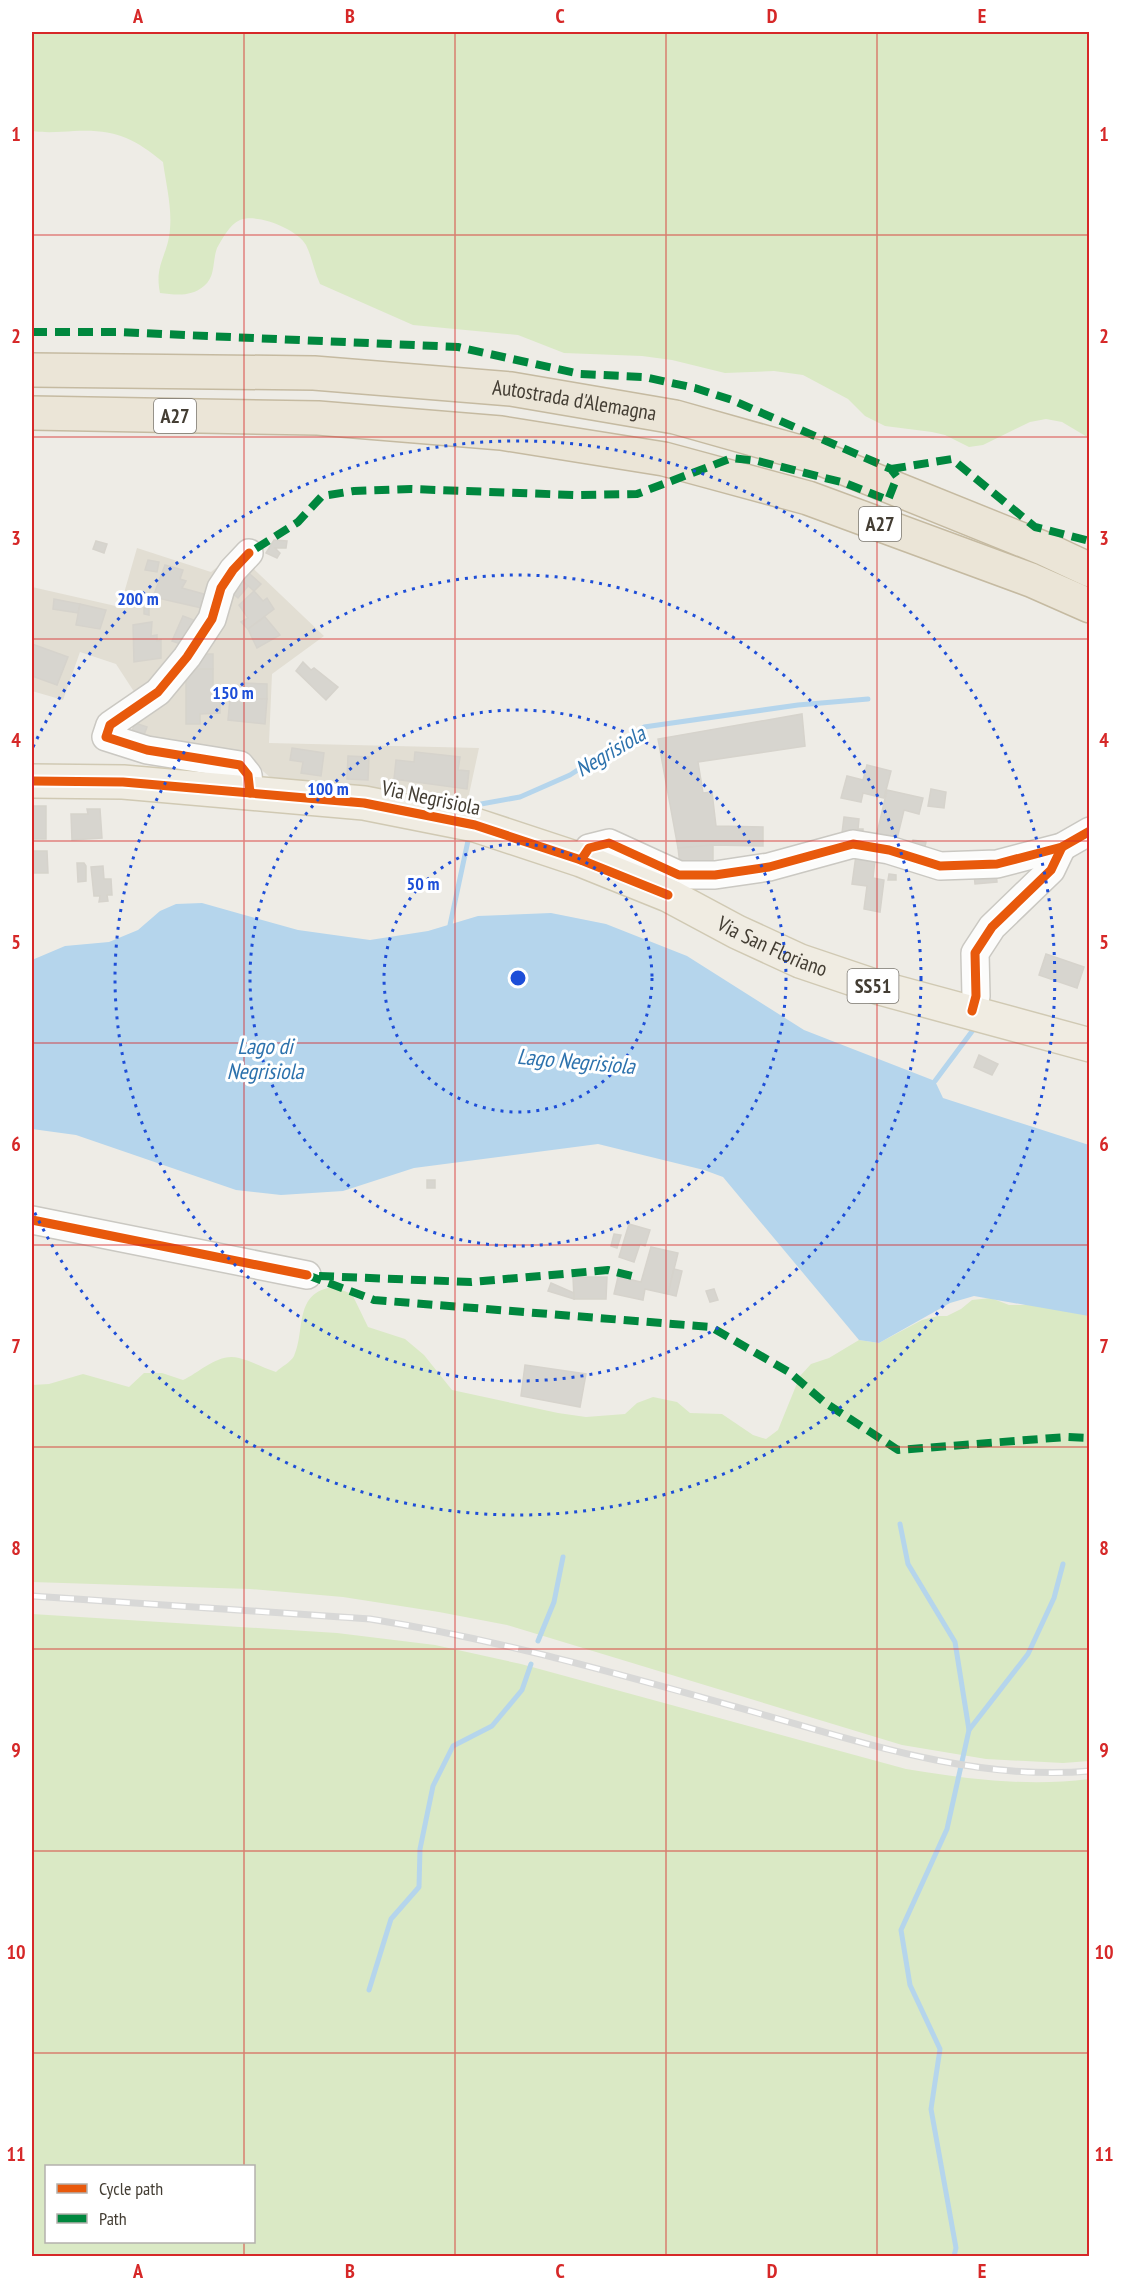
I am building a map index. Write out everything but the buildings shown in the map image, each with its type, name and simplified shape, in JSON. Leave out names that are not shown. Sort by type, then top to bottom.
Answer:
[{"type":"highway","name":"Autostrada d'Alemagna","points":[[32,370],[314,373],[511,389],[675,417],[817,457],[1045,549],[1089,570]]},
{"type":"highway","name":"Autostrada d'Alemagna","points":[[32,413],[318,418],[501,433],[664,459],[808,498],[1031,580],[1089,606]]},
{"type":"main road","name":"Via Negrisiola","points":[[32,782],[123,782],[364,803],[472,824],[581,860],[668,895]]},
{"type":"main road","name":"Via San Floriano","points":[[668,895],[737,932],[800,961],[880,988],[972,1011],[1089,1045]]},
{"type":"street","points":[[249,553],[233,570],[221,588],[212,619],[187,657],[158,692],[110,725],[106,737],[147,750],[240,765],[248,775],[250,793]]},
{"type":"street","points":[[581,860],[589,848],[609,843],[679,875],[715,875],[769,867],[853,844],[889,850],[940,866],[997,864],[1062,847],[1089,831]]},
{"type":"street","points":[[972,1011],[975,996],[975,953],[992,927],[1052,870],[1062,847]]},
{"type":"street","points":[[32,1220],[307,1275]]},
{"type":"shaded area","points":[[137,548],[211,572],[236,552],[324,636],[272,674],[269,743],[479,748],[468,799],[271,778],[251,761],[133,738],[144,707],[116,664],[80,652],[63,700],[32,691],[32,587],[120,607]]},
{"type":"green space","points":[[32,32],[1089,32],[1089,438],[1062,422],[1046,419],[1030,422],[983,445],[969,447],[945,435],[885,426],[865,416],[848,399],[803,375],[774,371],[725,373],[672,360],[642,356],[564,353],[518,335],[413,325],[320,284],[306,245],[301,239],[286,228],[256,219],[240,220],[227,232],[215,253],[210,278],[199,290],[178,295],[160,293],[160,267],[169,238],[170,221],[163,162],[142,146],[112,133],[32,131]]},
{"type":"green space","points":[[334,1287],[352,1294],[368,1327],[405,1339],[424,1355],[452,1390],[586,1417],[625,1414],[637,1403],[653,1397],[677,1402],[690,1413],[722,1414],[753,1435],[766,1439],[778,1430],[800,1376],[811,1364],[829,1358],[859,1340],[879,1343],[922,1320],[947,1316],[972,1300],[991,1298],[1009,1305],[1023,1305],[1038,1301],[1087,1310],[1089,1316],[1089,1761],[1063,1763],[986,1759],[902,1745],[507,1625],[439,1612],[343,1597],[250,1589],[32,1582],[32,1385],[49,1384],[83,1374],[129,1387],[144,1373],[162,1373],[183,1380],[217,1360],[232,1357],[244,1359],[276,1372],[294,1356],[306,1304],[321,1290]]},
{"type":"green space","points":[[32,1614],[337,1633],[435,1645],[521,1664],[906,1769],[998,1781],[1043,1782],[1089,1779],[1089,2256],[32,2256]]},
{"type":"water","name":"Lago di Negrisiola","points":[[202,903],[298,930],[370,940],[428,931],[478,916],[551,913],[606,924],[687,956],[804,1030],[935,1081],[943,1098],[1089,1145],[1089,1316],[974,1296],[950,1303],[879,1343],[859,1340],[723,1177],[704,1170],[598,1144],[414,1168],[343,1191],[281,1195],[236,1190],[76,1135],[32,1129],[32,960],[65,946],[109,942],[138,930],[160,911],[176,904]]},
{"type":"waterway","name":"Negrisiola","points":[[475,812],[481,804],[520,797],[570,775],[644,727],[798,705],[868,699]]},
{"type":"waterway","name":"Negrisiola","points":[[450,925],[469,836]]},
{"type":"waterway","points":[[935,1081],[976,1026]]},
{"type":"waterway","points":[[900,1524],[908,1564],[955,1642],[969,1730]]},
{"type":"waterway","points":[[538,1641],[554,1602],[563,1557]]},
{"type":"waterway","points":[[954,2256],[956,2248],[931,2109],[940,2049],[910,1985],[901,1930],[947,1829],[969,1730],[1028,1654],[1054,1598],[1063,1564]]},
{"type":"waterway","points":[[369,1990],[391,1919],[419,1887],[420,1849],[433,1786],[453,1746],[492,1726],[522,1690],[531,1664]]},
{"type":"railway","points":[[32,1596],[370,1619],[469,1638],[567,1661],[923,1758],[1006,1771],[1048,1773],[1090,1771]]},
{"type":"marked path","points":[[32,332],[116,332],[458,347],[580,374],[644,377],[695,388],[732,400],[891,469],[897,477],[888,500],[845,483],[758,461],[732,458],[637,494],[574,495],[411,489],[354,491],[322,496],[298,522],[249,553]]},
{"type":"marked path","points":[[891,469],[952,459],[1035,527],[1090,541]]},
{"type":"marked path","points":[[319,1276],[471,1282],[608,1270],[632,1276]]},
{"type":"marked path","points":[[307,1275],[374,1300],[711,1327],[789,1372],[824,1402],[898,1450],[1066,1437],[1090,1438]]},
{"type":"cycle path","points":[[249,553],[233,570],[221,588],[212,619],[187,657],[158,692],[110,725],[106,737],[147,750],[240,765],[248,775],[250,793]]},
{"type":"cycle path","points":[[32,781],[123,782],[364,803],[475,825],[581,860],[668,895]]},
{"type":"cycle path","points":[[581,860],[589,848],[609,843],[679,875],[715,875],[769,867],[853,844],[889,850],[940,866],[997,864],[1062,847],[1090,831]]},
{"type":"cycle path","points":[[972,1011],[976,996],[975,953],[992,927],[1051,870],[1062,847]]},
{"type":"cycle path","points":[[32,1220],[307,1275]]},
{"type":"water label","name":"Lago Negrisiola","points":[[576,1061]]}]
